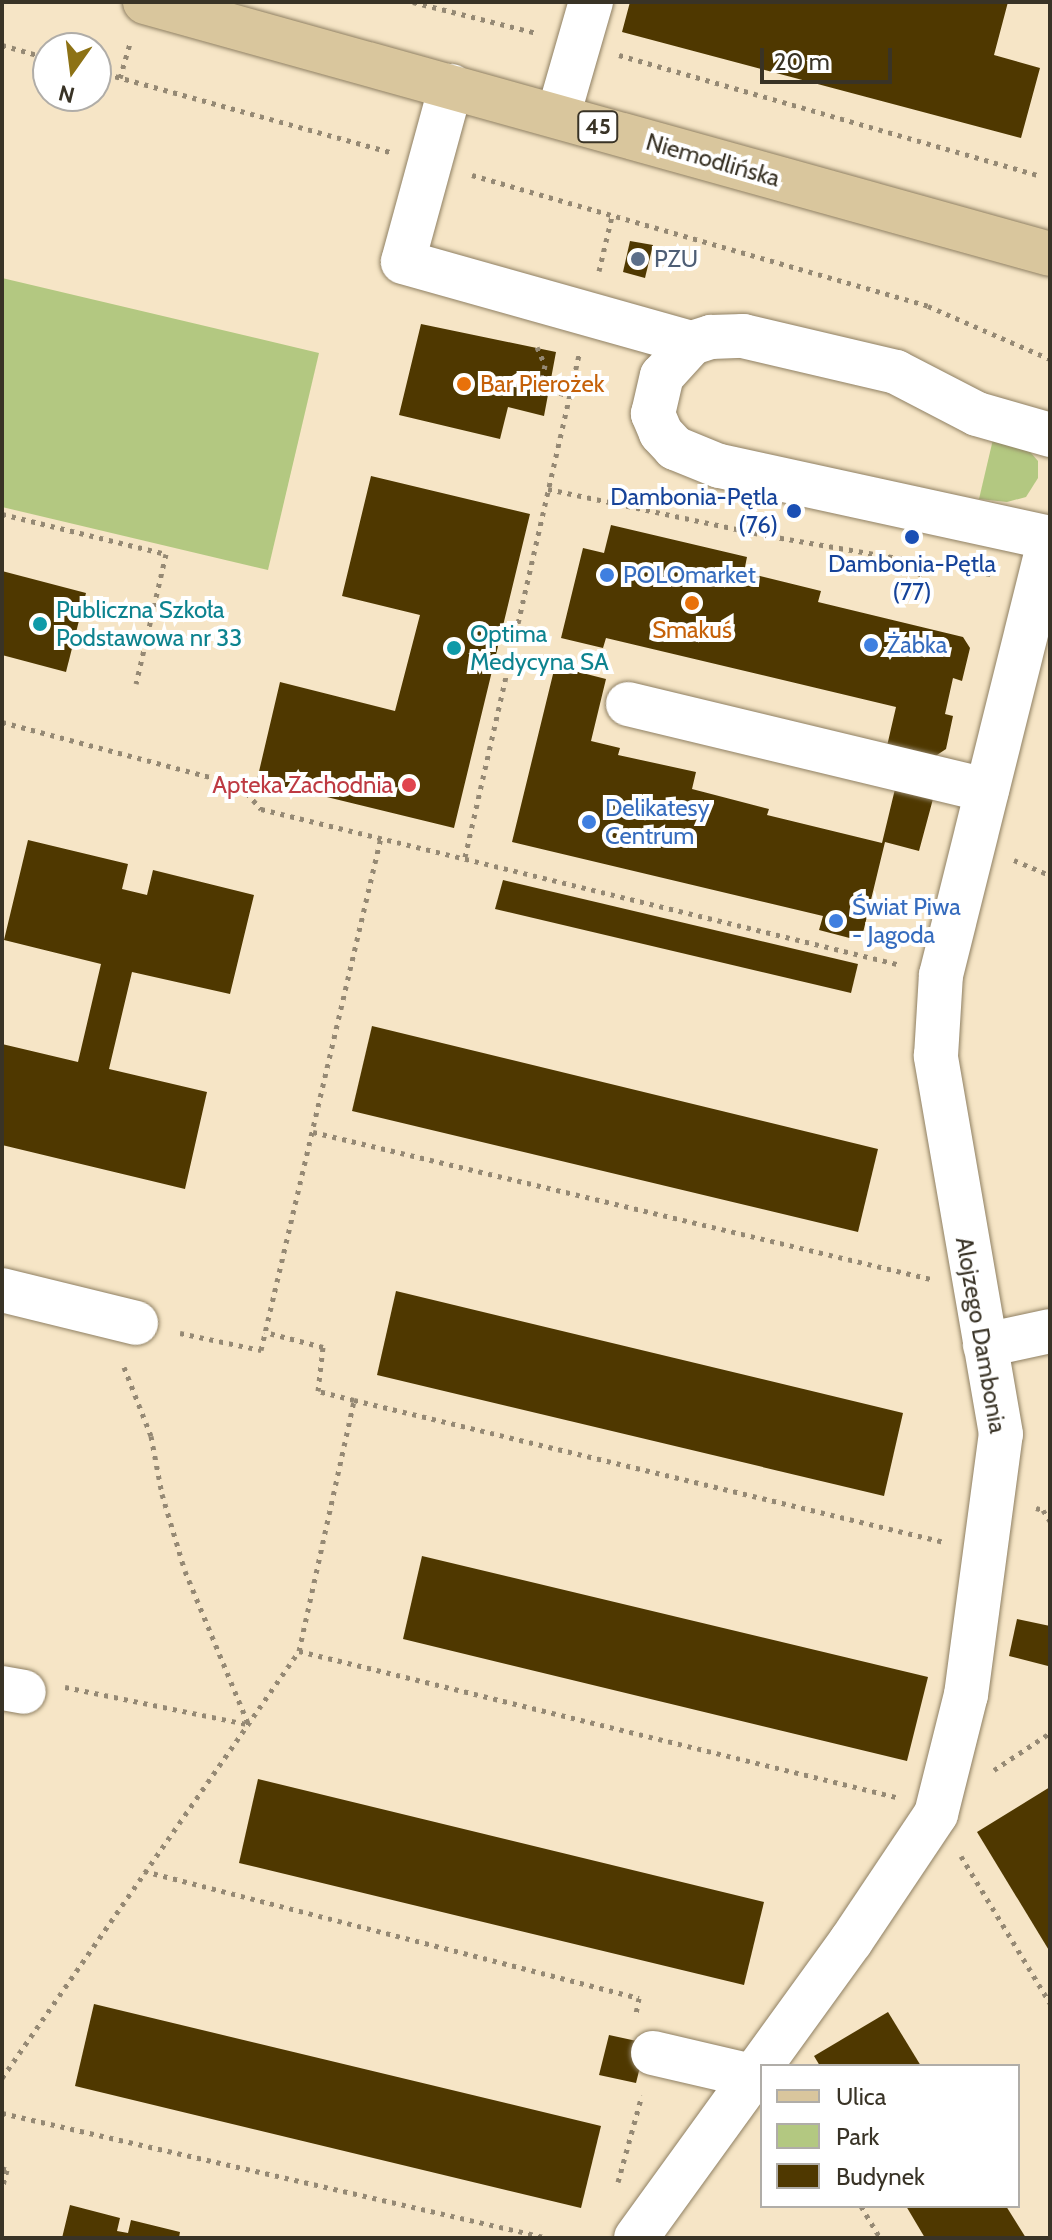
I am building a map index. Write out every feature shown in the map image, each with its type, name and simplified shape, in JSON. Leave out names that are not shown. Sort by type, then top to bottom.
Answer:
[{"type":"main road","name":"Niemodlińska","points":[[145,2],[1050,254]]},
{"type":"street","points":[[558,116],[591,2]]},
{"type":"street","points":[[451,86],[403,262],[692,343]]},
{"type":"street","points":[[1050,435],[977,414],[896,372],[743,336],[711,337],[692,343],[662,376],[653,414],[661,433],[675,448],[719,466],[1050,538]]},
{"type":"street","name":"Alojzego Dambonia","points":[[761,2064],[851,1941],[936,1811],[966,1695],[1001,1434],[936,1056],[941,975],[1050,538]]},
{"type":"street","points":[[628,704],[987,790]]},
{"type":"street","points":[[2,1290],[117,1318]]},
{"type":"street","points":[[985,1345],[1050,1331]]},
{"type":"street","points":[[653,2053],[752,2076]]},
{"type":"street","name":"Alojzego Dambonia","points":[[636,2238],[760,2065]]},
{"type":"path","points":[[413,2],[579,43],[1037,175]]},
{"type":"path","points":[[2,45],[32,53]]},
{"type":"path","points":[[120,78],[130,45]]},
{"type":"path","points":[[112,76],[430,163],[948,312],[1050,359]]},
{"type":"path","points":[[465,857],[569,396],[598,315],[612,216]]},
{"type":"path","points":[[537,347],[545,365],[541,386],[569,396]]},
{"type":"path","points":[[548,489],[770,536],[1037,584]]},
{"type":"path","points":[[2,514],[166,554],[136,684]]},
{"type":"path","points":[[2,722],[240,785],[261,809],[941,975]]},
{"type":"path","points":[[248,1724],[185,1571],[162,1494],[151,1436],[110,1333],[117,1318],[261,1350],[381,837]]},
{"type":"path","points":[[313,1132],[975,1290]]},
{"type":"path","points":[[265,1332],[323,1347],[318,1391],[986,1552]]},
{"type":"path","points":[[2,2078],[299,1651],[354,1400]]},
{"type":"path","points":[[299,1651],[936,1811],[1050,2003]]},
{"type":"path","points":[[13,1690],[29,1680],[248,1724]]},
{"type":"path","points":[[144,1871],[639,1998],[632,2034],[656,2041],[616,2192]]},
{"type":"path","points":[[2,2113],[548,2238]]},
{"type":"path","points":[[2,2168],[7,2170],[2,2189]]},
{"type":"path","points":[[862,2208],[880,2238]]},
{"type":"green space","points":[[2,278],[319,353],[268,570],[2,507]]},
{"type":"green space","points":[[994,435],[1025,446],[1038,461],[1038,478],[1026,497],[1007,502],[979,499]]},
{"type":"building","points":[[630,2],[1008,2],[994,55],[1040,68],[1021,138],[622,32]]},
{"type":"building","name":"PZU","points":[[630,241],[653,245],[645,278],[623,272]]},
{"type":"building","name":"Bar Pierożek","points":[[421,324],[556,352],[544,416],[508,407],[500,439],[399,415]]},
{"type":"building","name":"Optima Medycyna SA","points":[[371,476],[530,514],[454,828],[257,780],[280,682],[395,711],[420,615],[342,596]]},
{"type":"building","points":[[611,525],[747,557],[744,572],[821,591],[818,602],[963,637],[970,648],[962,681],[953,678],[945,714],[953,716],[946,749],[934,757],[887,746],[896,707],[606,638],[603,648],[561,638],[583,548],[604,553]]},
{"type":"building","points":[[886,557],[924,566],[921,577],[883,567]]},
{"type":"building","name":"Publiczna Szkoła Podstawowa nr 33","points":[[2,571],[86,593],[66,672],[2,655]]},
{"type":"building","points":[[555,666],[606,679],[591,741],[620,748],[618,755],[696,772],[692,789],[769,809],[767,815],[882,843],[895,789],[933,799],[919,851],[885,842],[861,941],[819,930],[823,916],[512,842]]},
{"type":"building","points":[[28,840],[128,864],[122,889],[147,895],[153,870],[254,895],[230,994],[132,972],[109,1069],[207,1092],[185,1189],[2,1145],[2,1044],[78,1062],[101,964],[4,940]]},
{"type":"building","points":[[503,880],[858,964],[851,993],[495,909]]},
{"type":"building","points":[[372,1026],[878,1149],[858,1232],[352,1111]]},
{"type":"building","points":[[396,1291],[903,1413],[884,1496],[377,1375]]},
{"type":"building","points":[[422,1556],[928,1677],[907,1761],[403,1639]]},
{"type":"building","points":[[1017,1619],[1050,1626],[1048,1666],[1009,1656]]},
{"type":"building","points":[[258,1779],[764,1902],[744,1985],[239,1863]]},
{"type":"building","points":[[1050,1787],[1050,1952],[977,1832]]},
{"type":"building","points":[[94,2004],[601,2126],[581,2208],[75,2086]]},
{"type":"building","points":[[888,2012],[920,2064],[819,2064],[814,2056]]},
{"type":"building","points":[[609,2035],[646,2043],[636,2083],[599,2075]]},
{"type":"building","points":[[70,2205],[120,2218],[117,2231],[128,2233],[131,2220],[180,2232],[179,2238],[62,2238]]},
{"type":"building","points":[[907,2208],[1007,2208],[1026,2238],[925,2238]]},
{"type":"place","name":"PZU","points":[[638,259]]},
{"type":"place","name":"Bar Pierożek","points":[[464,384]]},
{"type":"place","name":"Dambonia-Pętla (76)","points":[[794,511]]},
{"type":"place","name":"Dambonia-Pętla (77)","points":[[912,537]]},
{"type":"place","name":"POLOmarket","points":[[607,575]]},
{"type":"place","name":"Smakuś","points":[[692,603]]},
{"type":"place","name":"Publiczna Szkoła Podstawowa nr 33","points":[[40,624]]},
{"type":"place","name":"Żabka","points":[[871,645]]},
{"type":"place","name":"Optima Medycyna SA","points":[[454,648]]},
{"type":"place","name":"Apteka Zachodnia","points":[[409,785]]},
{"type":"place","name":"Delikatesy Centrum","points":[[589,822]]},
{"type":"place","name":"Świat Piwa - Jagoda","points":[[836,921]]}]
